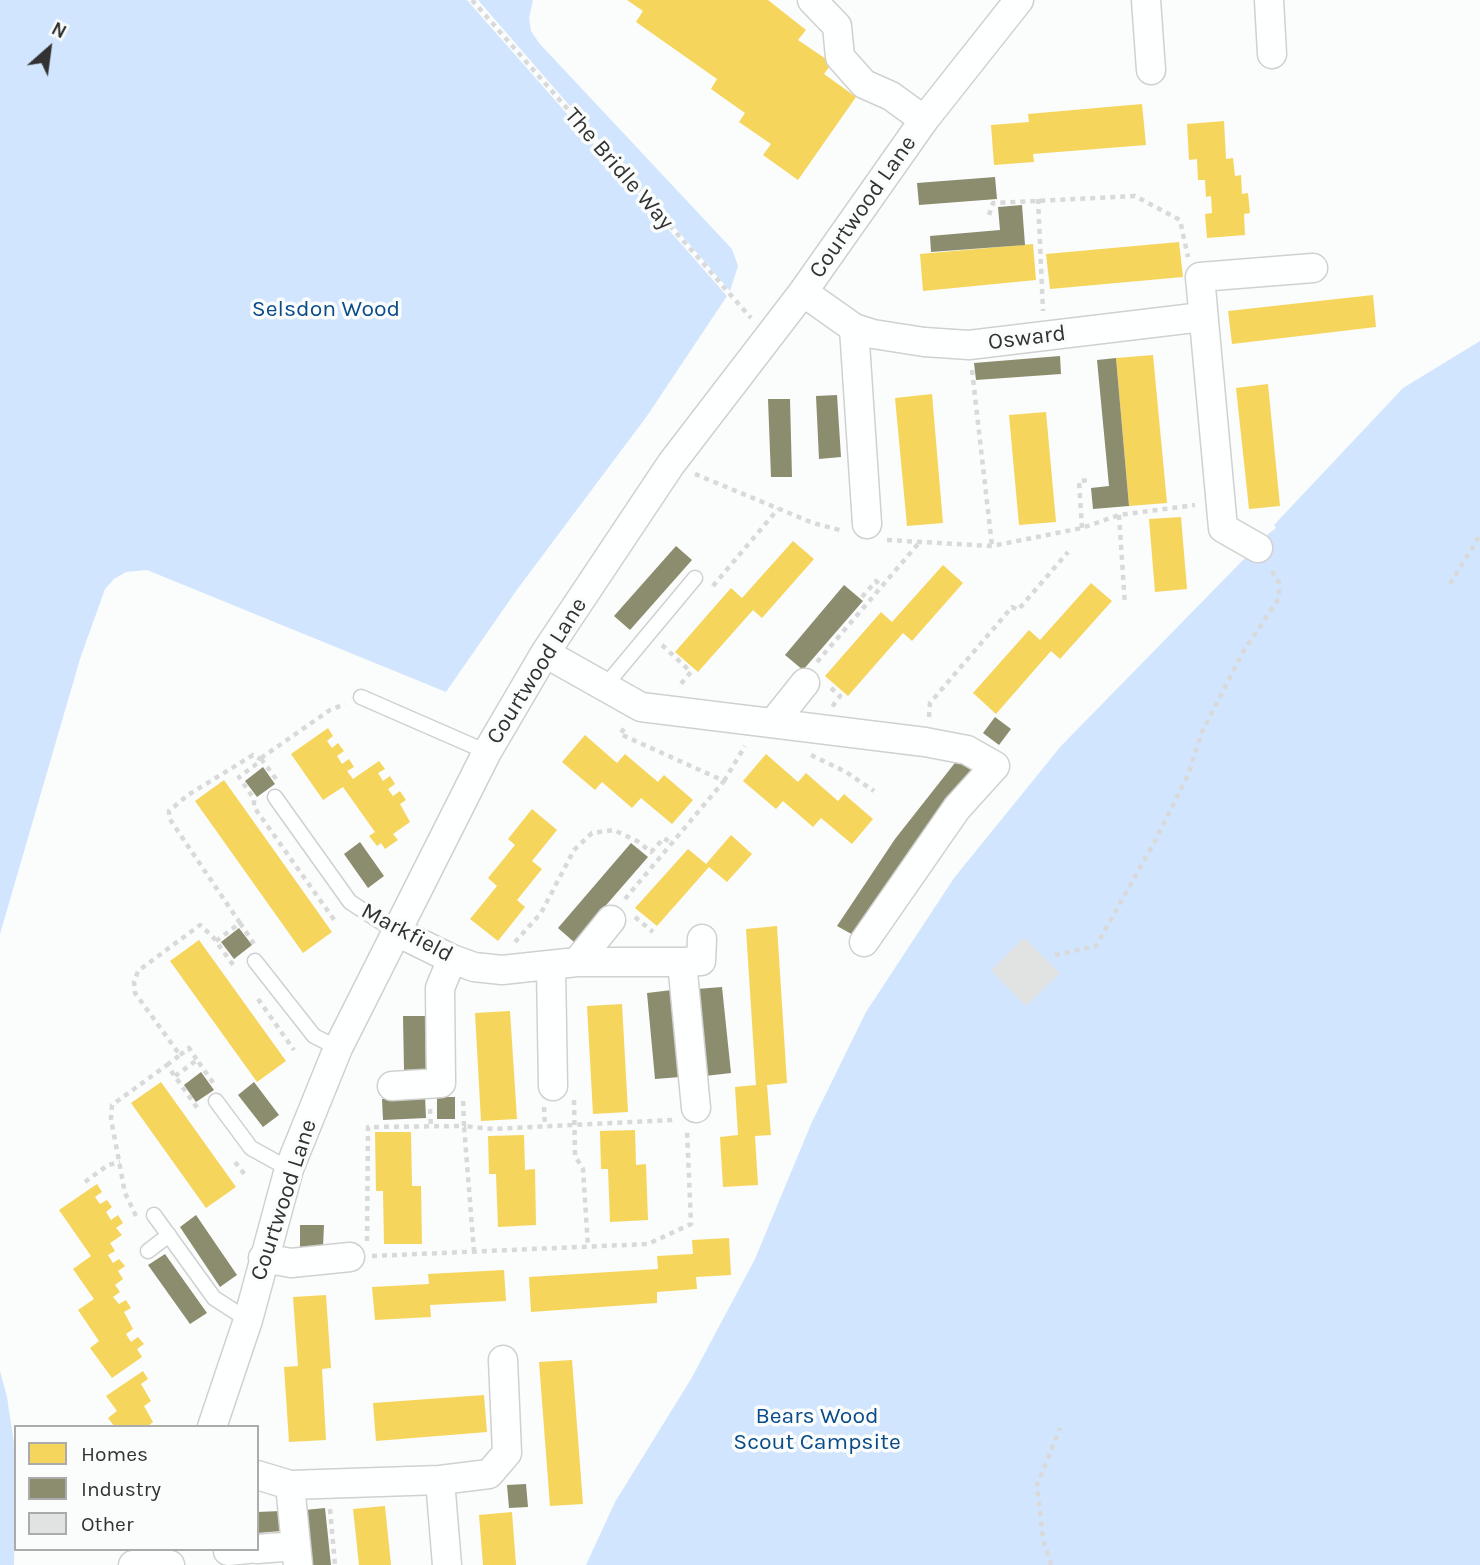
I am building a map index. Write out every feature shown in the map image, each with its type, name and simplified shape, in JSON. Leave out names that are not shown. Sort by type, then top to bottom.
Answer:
[{"type":"street","points":[[812,0],[837,26],[840,57],[864,84],[891,96],[924,120]]},
{"type":"street","name":"Courtwood Lane","points":[[213,1425],[248,1320],[289,1169],[338,1048],[487,752],[545,653],[671,464],[803,292],[924,120],[1019,0]]},
{"type":"street","points":[[1146,0],[1151,70]]},
{"type":"street","points":[[1269,0],[1272,54]]},
{"type":"street","points":[[1258,548],[1223,527],[1200,277],[1313,268]]},
{"type":"street","name":"Osward","points":[[803,292],[854,328],[873,334],[924,342],[969,345],[1202,317]]},
{"type":"street","points":[[854,328],[866,531]]},
{"type":"street","points":[[545,653],[649,708],[925,742],[967,750],[995,766],[957,808],[863,943]]},
{"type":"street","points":[[766,723],[812,677]]},
{"type":"street","points":[[564,1087],[564,964],[620,912]]},
{"type":"street","name":"Markfield","points":[[395,931],[474,967],[502,970],[564,964],[682,962]]},
{"type":"street","points":[[694,1113],[682,962],[701,961],[702,939]]},
{"type":"street","points":[[392,1086],[441,1083],[440,988],[452,959]]},
{"type":"street","points":[[263,1258],[291,1263],[359,1256]]},
{"type":"street","points":[[259,1476],[290,1485],[440,1480],[489,1474],[507,1453],[503,1360]]},
{"type":"street","points":[[440,1480],[447,1565]]},
{"type":"street","points":[[259,1549],[297,1555],[290,1485]]},
{"type":"street","points":[[134,1565],[169,1559]]},
{"type":"lane","points":[[606,686],[695,579]]},
{"type":"lane","points":[[361,697],[487,752]]},
{"type":"lane","name":"Markfield","points":[[277,791],[350,902],[395,931]]},
{"type":"lane","points":[[256,954],[314,1036],[338,1048]]},
{"type":"lane","points":[[217,1095],[251,1148],[289,1169]]},
{"type":"lane","points":[[154,1214],[214,1298],[248,1320]]},
{"type":"lane","points":[[148,1251],[169,1236]]},
{"type":"path","name":"The Bridle Way","points":[[472,0],[768,337]]},
{"type":"path","points":[[989,215],[993,203],[1135,196],[1181,220],[1186,238],[1188,268],[1200,277]]},
{"type":"path","points":[[1038,199],[1044,336]]},
{"type":"path","points":[[969,345],[992,546]]},
{"type":"path","points":[[671,464],[813,523],[919,543],[992,546],[1082,528],[1119,515],[1221,502]]},
{"type":"path","points":[[1082,528],[1079,481],[1091,480]]},
{"type":"path","points":[[711,588],[778,509]]},
{"type":"path","points":[[1119,515],[1125,605]]},
{"type":"path","points":[[1450,584],[1480,536]]},
{"type":"path","points":[[815,728],[840,696],[812,677],[919,543]]},
{"type":"path","points":[[1055,954],[1096,946],[1155,841],[1188,775],[1202,732],[1243,652],[1279,598],[1279,583],[1258,548]]},
{"type":"path","points":[[925,742],[930,703],[1012,607],[1018,610],[1068,552]]},
{"type":"path","points":[[862,597],[876,581],[882,587]]},
{"type":"path","points":[[670,636],[661,646],[691,673],[620,734],[724,781]]},
{"type":"path","points":[[263,761],[342,705]]},
{"type":"path","points":[[653,932],[620,912],[671,844],[724,781],[766,723]]},
{"type":"path","points":[[256,954],[240,923],[169,818],[169,811],[253,755],[263,761],[277,791]]},
{"type":"path","points":[[502,970],[503,956],[541,913],[574,850],[592,833],[614,830],[626,834],[651,852],[664,838],[671,844]]},
{"type":"path","points":[[216,941],[240,923]]},
{"type":"path","points":[[180,1055],[135,993],[135,975],[141,967],[200,925],[216,941],[239,974]]},
{"type":"path","points":[[255,995],[294,1050]]},
{"type":"path","points":[[140,1223],[125,1193],[111,1119],[112,1105],[188,1048],[217,1095]]},
{"type":"path","points":[[175,1076],[197,1060]]},
{"type":"path","points":[[167,1065],[206,1120]]},
{"type":"path","points":[[462,1087],[474,1252]]},
{"type":"path","points":[[564,1087],[575,1126],[575,1156],[583,1170],[588,1247]]},
{"type":"path","points":[[694,1113],[687,1132],[691,1224],[648,1244],[359,1256],[368,1126],[464,1126],[493,1129],[575,1126],[694,1113]]},
{"type":"path","points":[[229,1153],[245,1175]]},
{"type":"path","points":[[85,1182],[108,1166],[120,1162]]},
{"type":"path","points":[[1051,1565],[1043,1539],[1037,1485],[1060,1428]]},
{"type":"path","points":[[328,1484],[335,1565]]},
{"type":"green space","name":"Selsdon Wood","points":[[0,0],[467,0],[727,296],[647,416],[516,591],[446,692],[147,570],[126,572],[114,579],[105,589],[80,659],[0,934]]},
{"type":"green space","points":[[478,0],[533,0],[529,18],[531,31],[539,43],[732,249],[738,266],[730,291]]},
{"type":"green space","name":"Bears Wood Scout Campsite","points":[[1480,341],[1480,1565],[586,1565],[615,1502],[691,1379],[755,1259],[811,1124],[866,1012],[954,878],[1061,746],[1244,559],[1251,558],[1267,535],[1276,528],[1274,525],[1403,388]]},
{"type":"green space","points":[[0,1371],[14,1443],[14,1551],[14,1565],[0,1565]]},
{"type":"building: Homes","points":[[627,0],[768,0],[806,30],[798,40],[832,63],[824,74],[856,97],[798,180],[763,155],[771,144],[739,122],[745,113],[711,89],[717,79],[636,22],[643,11]]},
{"type":"building: Homes","points":[[1142,104],[1146,145],[1033,154],[1034,162],[994,165],[991,125],[1029,122],[1028,114]]},
{"type":"building: Homes","points":[[1224,121],[1226,159],[1233,158],[1235,176],[1241,175],[1242,194],[1248,193],[1250,213],[1244,214],[1245,235],[1207,238],[1205,214],[1212,213],[1211,196],[1206,197],[1205,180],[1198,180],[1197,159],[1189,160],[1187,124]]},
{"type":"building: Homes","points":[[1179,242],[1183,277],[1050,289],[1046,254]]},
{"type":"building: Homes","points":[[1033,244],[1036,280],[923,291],[920,254]]},
{"type":"building: Homes","points":[[1373,295],[1376,327],[1232,344],[1228,311]]},
{"type":"building: Homes","points":[[1153,355],[1167,503],[1129,506],[1116,358]]},
{"type":"building: Homes","points":[[1268,384],[1280,506],[1249,509],[1236,388]]},
{"type":"building: Homes","points":[[932,394],[943,523],[907,526],[895,398]]},
{"type":"building: Homes","points":[[1046,412],[1056,522],[1019,525],[1009,415]]},
{"type":"building: Homes","points":[[1181,517],[1187,589],[1155,592],[1149,519]]},
{"type":"building: Homes","points":[[793,541],[814,559],[762,618],[753,610],[698,672],[675,652],[731,588],[742,598]]},
{"type":"building: Homes","points":[[943,565],[963,583],[912,641],[903,633],[848,696],[825,676],[881,612],[892,622]]},
{"type":"building: Homes","points":[[1091,583],[1112,601],[1060,659],[1051,651],[996,714],[973,693],[1029,630],[1040,640]]},
{"type":"building: Homes","points":[[328,728],[333,736],[327,741],[332,748],[338,743],[344,751],[337,756],[342,764],[349,759],[354,767],[347,771],[353,779],[379,761],[385,769],[378,773],[383,781],[390,776],[395,784],[388,789],[393,796],[400,791],[406,800],[400,804],[410,822],[393,834],[398,840],[385,849],[381,843],[377,846],[369,836],[375,832],[343,787],[323,800],[291,754]]},
{"type":"building: Homes","points":[[585,735],[617,763],[625,754],[658,782],[664,775],[693,800],[672,824],[641,798],[632,808],[602,782],[595,790],[562,762]]},
{"type":"building: Homes","points":[[766,754],[798,782],[806,773],[838,801],[844,794],[873,819],[852,844],[821,818],[813,827],[783,801],[776,809],[743,781]]},
{"type":"building: Homes","points":[[224,780],[332,932],[303,953],[195,801]]},
{"type":"building: Homes","points":[[532,809],[557,830],[532,861],[542,869],[517,900],[525,907],[498,941],[470,919],[497,886],[488,878],[515,845],[508,839]]},
{"type":"building: Homes","points":[[731,835],[752,854],[727,882],[709,867],[657,926],[635,908],[688,849],[706,864]]},
{"type":"building: Homes","points":[[777,926],[787,1083],[767,1085],[771,1135],[755,1136],[758,1185],[723,1187],[720,1137],[738,1135],[735,1087],[756,1085],[746,929]]},
{"type":"building: Homes","points":[[199,940],[286,1061],[257,1082],[170,961]]},
{"type":"building: Homes","points":[[622,1004],[628,1112],[593,1114],[587,1006]]},
{"type":"building: Homes","points":[[510,1011],[517,1119],[481,1121],[475,1013]]},
{"type":"building: Homes","points":[[161,1082],[236,1187],[206,1208],[131,1103]]},
{"type":"building: Homes","points":[[635,1130],[636,1165],[646,1164],[648,1220],[610,1222],[608,1169],[601,1169],[600,1131]]},
{"type":"building: Homes","points":[[375,1132],[411,1132],[412,1186],[421,1186],[422,1244],[384,1244],[383,1191],[376,1191]]},
{"type":"building: Homes","points":[[524,1135],[525,1170],[535,1169],[536,1225],[498,1227],[496,1174],[489,1174],[488,1136]]},
{"type":"building: Homes","points":[[97,1184],[102,1192],[95,1197],[100,1204],[107,1200],[112,1207],[106,1212],[111,1220],[118,1215],[123,1223],[116,1228],[122,1235],[110,1243],[115,1251],[108,1255],[113,1263],[119,1259],[125,1266],[118,1271],[123,1279],[115,1285],[120,1292],[113,1297],[119,1304],[126,1300],[131,1308],[124,1312],[133,1329],[126,1334],[131,1342],[138,1337],[144,1344],[137,1349],[142,1357],[112,1378],[90,1348],[99,1341],[78,1310],[94,1299],[73,1269],[91,1256],[59,1210]]},
{"type":"building: Homes","points":[[729,1238],[731,1275],[696,1277],[697,1289],[657,1292],[657,1303],[531,1312],[529,1277],[658,1269],[657,1256],[693,1254],[692,1240]]},
{"type":"building: Homes","points":[[504,1270],[506,1301],[430,1305],[431,1317],[375,1320],[372,1287],[429,1284],[428,1274]]},
{"type":"building: Homes","points":[[326,1295],[331,1368],[322,1369],[326,1440],[289,1442],[284,1367],[298,1366],[293,1297]]},
{"type":"building: Homes","points":[[572,1360],[583,1504],[550,1506],[539,1362]]},
{"type":"building: Homes","points":[[143,1371],[148,1379],[141,1384],[151,1401],[144,1406],[153,1422],[149,1425],[113,1425],[108,1418],[117,1411],[106,1396]]},
{"type":"building: Homes","points":[[484,1395],[487,1432],[376,1441],[373,1403]]},
{"type":"building: Homes","points":[[385,1506],[391,1565],[359,1565],[353,1509]]},
{"type":"building: Homes","points":[[512,1512],[516,1565],[483,1565],[479,1515]]},
{"type":"building: Industry","points":[[995,177],[997,199],[919,205],[917,183]]},
{"type":"building: Industry","points":[[1022,205],[1025,245],[931,252],[930,236],[1000,230],[998,207]]},
{"type":"building: Industry","points":[[1060,356],[1061,374],[976,380],[974,363]]},
{"type":"building: Industry","points":[[1116,358],[1129,506],[1093,509],[1091,488],[1109,486],[1097,360]]},
{"type":"building: Industry","points":[[837,395],[841,457],[819,459],[816,396]]},
{"type":"building: Industry","points":[[768,399],[790,399],[792,477],[771,477]]},
{"type":"building: Industry","points":[[676,546],[692,560],[630,630],[614,616]]},
{"type":"building: Industry","points":[[844,585],[863,601],[803,670],[785,655]]},
{"type":"building: Industry","points":[[995,717],[1011,729],[999,745],[983,733]]},
{"type":"building: Industry","points":[[958,759],[973,769],[913,850],[855,936],[837,926],[895,839]]},
{"type":"building: Industry","points":[[263,767],[275,784],[257,797],[245,781]]},
{"type":"building: Industry","points":[[360,842],[384,876],[368,888],[344,854]]},
{"type":"building: Industry","points":[[631,843],[648,857],[574,942],[558,928]]},
{"type":"building: Industry","points":[[239,928],[252,945],[234,959],[221,942]]},
{"type":"building: Industry","points":[[722,987],[731,1073],[705,1076],[697,989]]},
{"type":"building: Industry","points":[[672,990],[680,1077],[655,1079],[647,993]]},
{"type":"building: Industry","points":[[403,1016],[425,1016],[426,1069],[404,1070]]},
{"type":"building: Industry","points":[[201,1072],[214,1090],[196,1102],[184,1085]]},
{"type":"building: Industry","points":[[254,1082],[279,1115],[263,1127],[238,1095]]},
{"type":"building: Industry","points":[[425,1096],[426,1118],[383,1120],[382,1099]]},
{"type":"building: Industry","points":[[437,1097],[455,1097],[455,1119],[437,1119]]},
{"type":"building: Industry","points":[[196,1215],[237,1275],[220,1287],[180,1227]]},
{"type":"building: Industry","points":[[300,1225],[324,1225],[323,1247],[300,1247]]},
{"type":"building: Industry","points":[[165,1254],[207,1313],[190,1324],[148,1265]]},
{"type":"building: Industry","points":[[526,1484],[528,1507],[509,1508],[507,1485]]},
{"type":"building: Industry","points":[[325,1508],[331,1565],[310,1565],[305,1510]]},
{"type":"building: Industry","points":[[281,1511],[282,1531],[259,1533],[259,1512]]},
{"type":"building: Other","points":[[1024,938],[1060,973],[1026,1006],[991,970]]}]
